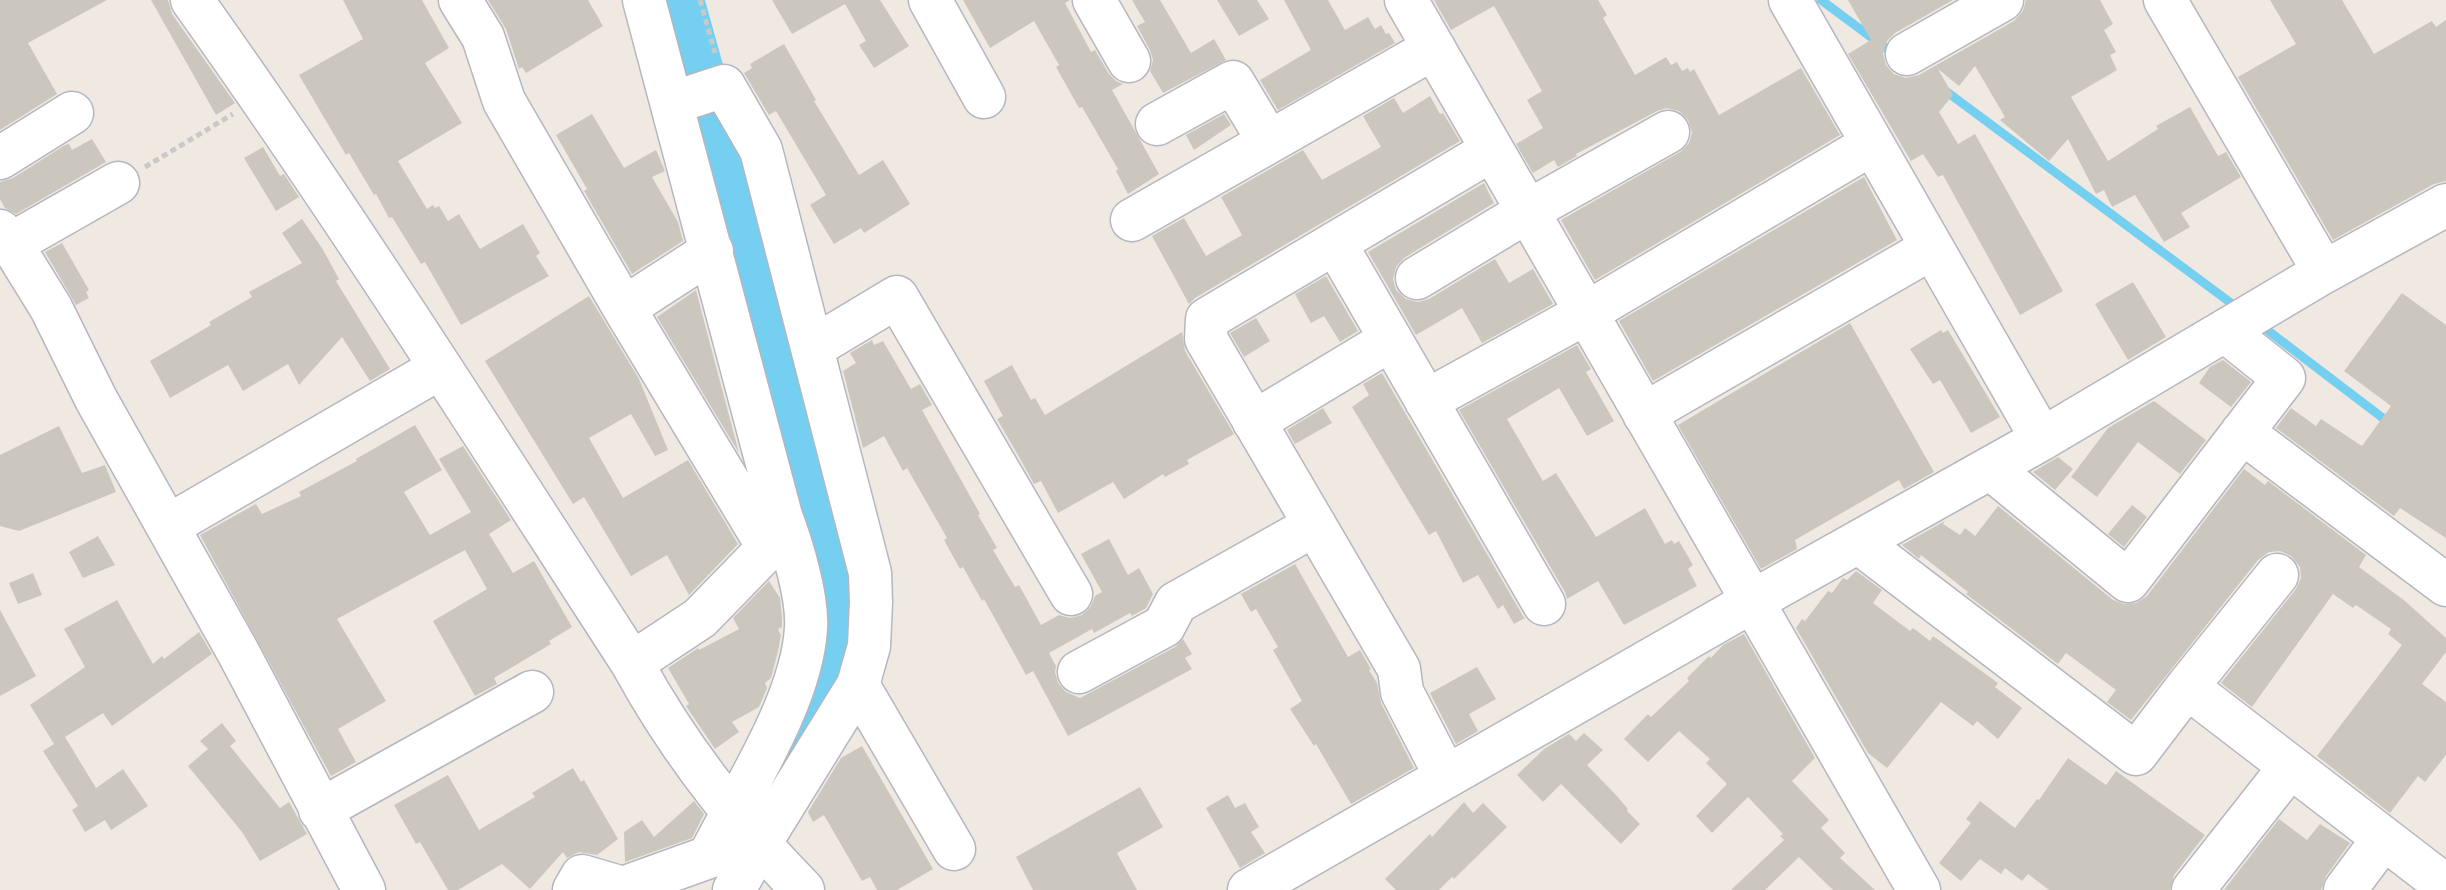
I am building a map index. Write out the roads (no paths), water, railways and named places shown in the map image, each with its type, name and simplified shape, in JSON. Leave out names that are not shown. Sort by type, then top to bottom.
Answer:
[{"type":"street","points":[[192,0],[261,97],[440,368],[632,663],[657,710],[759,845],[803,890]]},
{"type":"street","points":[[460,0],[483,37],[504,101],[624,308],[775,532]]},
{"type":"street","points":[[644,0],[712,251],[775,532]]},
{"type":"street","points":[[930,0],[984,97]]},
{"type":"street","points":[[1094,0],[1129,61]]},
{"type":"street","points":[[1406,0],[1919,890]]},
{"type":"street","points":[[1790,0],[2042,439]]},
{"type":"street","points":[[1907,54],[2002,0]]},
{"type":"street","points":[[2165,0],[2324,272]]},
{"type":"street","points":[[1132,220],[1434,48]]},
{"type":"street","points":[[1157,124],[1233,82],[1269,142]]},
{"type":"street","points":[[672,103],[724,86],[761,150],[870,573],[869,646],[858,685],[734,890]]},
{"type":"street","points":[[0,158],[72,113]]},
{"type":"street","points":[[1417,278],[1668,132]]},
{"type":"street","points":[[1426,401],[1586,313],[1872,144]]},
{"type":"street","points":[[1446,777],[1402,692],[1399,669],[1206,339],[1207,319],[1492,150]]},
{"type":"street","points":[[118,183],[6,237],[51,308],[96,399],[245,665],[364,890]]},
{"type":"street","points":[[1249,890],[2042,439],[2324,272],[2446,205]]},
{"type":"street","points":[[1335,243],[1544,604]]},
{"type":"street","points":[[1644,414],[1932,248]]},
{"type":"street","points":[[624,308],[712,251]]},
{"type":"street","points":[[812,348],[897,297],[1071,594]]},
{"type":"street","points":[[1990,468],[2128,581],[2284,378],[2225,331]]},
{"type":"street","points":[[1254,422],[1390,340]]},
{"type":"street","points":[[168,526],[440,368]]},
{"type":"street","points":[[2242,432],[2446,585]]},
{"type":"street","points":[[1079,672],[1164,626],[1176,603],[1315,525]]},
{"type":"street","points":[[632,663],[700,618],[775,532]]},
{"type":"street","points":[[574,890],[582,876],[623,888],[709,857],[768,745],[799,675],[806,627],[801,586],[788,533],[775,532]]},
{"type":"street","points":[[1858,542],[2136,754],[2277,575]]},
{"type":"street","points":[[858,685],[954,849]]},
{"type":"street","points":[[2187,687],[2446,886]]},
{"type":"street","points":[[320,810],[532,692]]},
{"type":"street","points":[[2193,890],[2289,768]]},
{"type":"street","points":[[2345,890],[2383,839]]},
{"type":"waterway","points":[[678,0],[831,550],[828,643],[806,719],[767,799]]},
{"type":"waterway","points":[[1821,0],[1895,55]]},
{"type":"waterway","points":[[1943,89],[2239,309]]},
{"type":"waterway","points":[[2258,323],[2392,425]]}]
